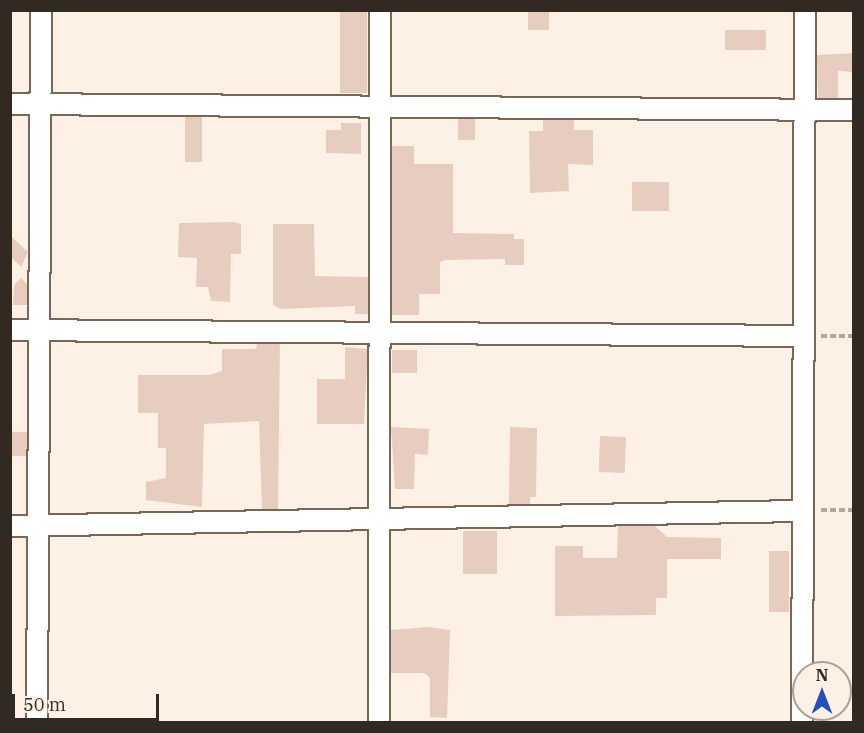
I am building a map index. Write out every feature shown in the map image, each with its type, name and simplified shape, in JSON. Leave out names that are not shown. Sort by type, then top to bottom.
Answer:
[{"type":"street","points":[[37,723],[37,330],[41,10]]},
{"type":"street","points":[[379,723],[380,10]]},
{"type":"street","points":[[802,723],[805,10]]},
{"type":"street","points":[[10,104],[854,110]]},
{"type":"street","points":[[10,330],[803,336]]},
{"type":"street","points":[[10,526],[802,511]]},
{"type":"path","points":[[803,336],[854,336]]},
{"type":"path","points":[[802,511],[854,510]]},
{"type":"building","points":[[340,10],[367,10],[367,93],[340,93]]},
{"type":"building","points":[[528,10],[549,10],[549,30],[528,30]]},
{"type":"building","points":[[725,30],[766,30],[766,50],[725,50]]},
{"type":"building","points":[[854,53],[854,72],[838,71],[838,98],[818,98],[817,55]]},
{"type":"building","points":[[185,117],[202,117],[202,162],[185,162]]},
{"type":"building","points":[[458,119],[475,119],[475,140],[458,140]]},
{"type":"building","points":[[543,120],[574,120],[574,130],[593,130],[593,165],[568,164],[569,191],[530,193],[529,131],[543,131]]},
{"type":"building","points":[[341,123],[361,123],[361,154],[326,153],[326,130],[341,130]]},
{"type":"building","points":[[392,146],[414,146],[414,164],[453,164],[453,233],[514,234],[514,239],[524,239],[524,265],[505,265],[505,259],[445,260],[440,262],[440,294],[419,294],[419,315],[392,315]]},
{"type":"building","points":[[632,182],[669,182],[669,211],[632,211]]},
{"type":"building","points":[[234,222],[241,224],[241,254],[231,254],[230,302],[211,301],[208,287],[196,287],[197,258],[178,257],[179,223]]},
{"type":"building","points":[[273,224],[314,224],[315,276],[368,277],[368,314],[355,314],[355,306],[281,309],[273,305]]},
{"type":"building","points":[[10,235],[28,252],[21,267],[10,256]]},
{"type":"building","points":[[21,278],[27,284],[27,305],[13,305],[14,285]]},
{"type":"building","points":[[257,344],[280,344],[278,509],[262,509],[259,421],[204,424],[202,507],[146,500],[146,482],[166,478],[166,448],[158,448],[158,413],[138,413],[138,375],[210,375],[222,371],[222,349],[256,349]]},
{"type":"building","points":[[345,347],[368,349],[364,424],[317,424],[317,379],[345,379]]},
{"type":"building","points":[[392,350],[417,350],[417,373],[392,373]]},
{"type":"building","points":[[391,427],[429,429],[428,455],[415,454],[414,489],[395,489]]},
{"type":"building","points":[[510,427],[537,428],[536,497],[530,497],[530,504],[509,505]]},
{"type":"building","points":[[11,432],[27,432],[27,456],[11,456]]},
{"type":"building","points":[[600,436],[626,437],[625,473],[599,472]]},
{"type":"building","points":[[618,526],[655,526],[667,537],[721,538],[721,559],[667,559],[667,598],[656,598],[656,615],[555,616],[555,546],[583,546],[583,558],[617,558]]},
{"type":"building","points":[[463,531],[497,531],[497,574],[463,574]]},
{"type":"building","points":[[769,551],[789,551],[789,612],[769,612]]},
{"type":"building","points":[[428,627],[450,630],[447,718],[430,717],[430,678],[424,673],[391,673],[391,630]]}]
